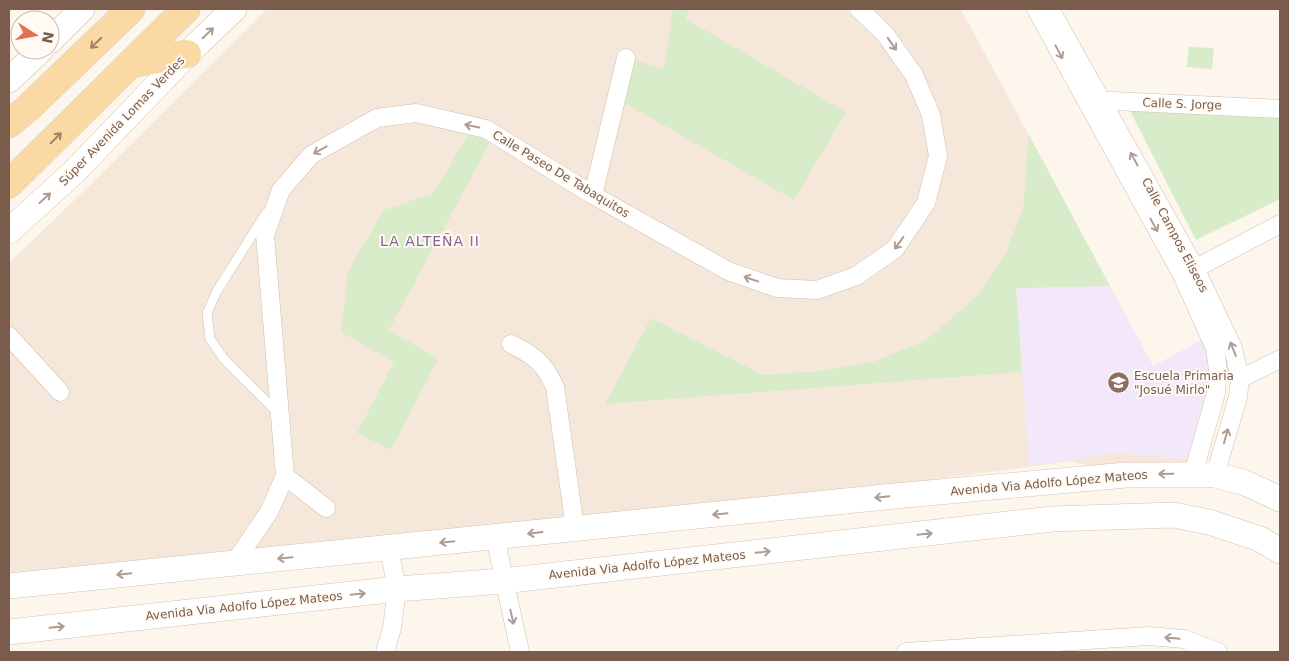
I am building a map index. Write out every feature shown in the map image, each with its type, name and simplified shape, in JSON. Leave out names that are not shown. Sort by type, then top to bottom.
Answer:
[{"type":"main road","points":[[60,31],[82,9]]},
{"type":"main road","points":[[9,124],[131,9]]},
{"type":"main road","points":[[9,184],[186,9]]},
{"type":"main road","name":"Súper Avenida Lomas Verdes","points":[[9,231],[75,170],[187,54],[234,9]]},
{"type":"main road","points":[[130,64],[187,54]]},
{"type":"main road","points":[[9,80],[30,60]]},
{"type":"main road","name":"Avenida Via Adolfo López Mateos","points":[[9,586],[575,528],[1126,475],[1204,475],[1243,482],[1280,499]]},
{"type":"main road","name":"Avenida Via Adolfo López Mateos","points":[[9,632],[397,589],[503,581],[1043,520],[1173,515],[1209,522],[1260,539],[1280,551]]},
{"type":"street","name":"Calle Paseo De Tabaquitos","points":[[235,562],[269,512],[285,476],[265,234],[281,190],[311,155],[377,118],[416,113],[486,129],[593,195],[728,271],[777,288],[817,290],[856,276],[895,249],[926,203],[938,156],[931,115],[914,75],[885,34],[859,9]]},
{"type":"street","name":"Calle Campos Eliseos","points":[[1036,9],[1084,99],[1233,348],[1240,378],[1238,397],[1204,475]]},
{"type":"street","name":"Calle Campos Eliseos","points":[[1050,9],[1102,101],[1189,272],[1215,348],[1218,370],[1204,475]]},
{"type":"street","points":[[593,195],[626,58]]},
{"type":"street","name":"Calle S. Jorge","points":[[1084,99],[1280,109]]},
{"type":"street","points":[[1189,272],[1280,224]]},
{"type":"street","points":[[9,336],[60,392]]},
{"type":"street","points":[[511,344],[533,355],[547,369],[555,387],[575,528]]},
{"type":"street","points":[[1240,378],[1280,359]]},
{"type":"street","points":[[285,476],[326,508]]},
{"type":"street","points":[[496,537],[503,581],[520,652]]},
{"type":"street","points":[[385,652],[392,628],[397,589],[389,548]]},
{"type":"street","points":[[906,652],[948,651],[1150,636],[1184,639],[1218,652]]},
{"type":"lane","points":[[280,414],[224,359],[210,339],[207,313],[217,291],[281,190]]},
{"type":"shaded area","points":[[267,9],[961,9],[1153,366],[1193,474],[1126,475],[1071,461],[575,528],[9,586],[9,263]]},
{"type":"shaded area","name":"Escuela Primaria \"Josué Mirlo\"","points":[[1110,286],[1153,366],[1207,337],[1213,395],[1196,459],[1115,453],[1029,466],[1016,288]]},
{"type":"green space","points":[[673,9],[688,9],[686,19],[846,112],[794,200],[623,102],[633,59],[664,70]]},
{"type":"green space","points":[[1189,47],[1214,48],[1212,69],[1187,67]]},
{"type":"green space","points":[[1128,107],[1280,115],[1280,199],[1196,240]]},
{"type":"green space","points":[[470,131],[492,139],[389,330],[438,359],[391,450],[357,433],[394,362],[341,332],[348,271],[384,210],[434,193]]},
{"type":"green space","points":[[1029,135],[1110,286],[1016,288],[1022,372],[605,404],[651,318],[763,375],[822,371],[872,362],[925,341],[974,299],[1004,257],[1023,209]]},
{"type":"place","name":"Escuela Primaria \"Josué Mirlo\"","points":[[1118,383]]},
{"type":"district","name":"LA ALTEÑA II","points":[[430,241]]}]
